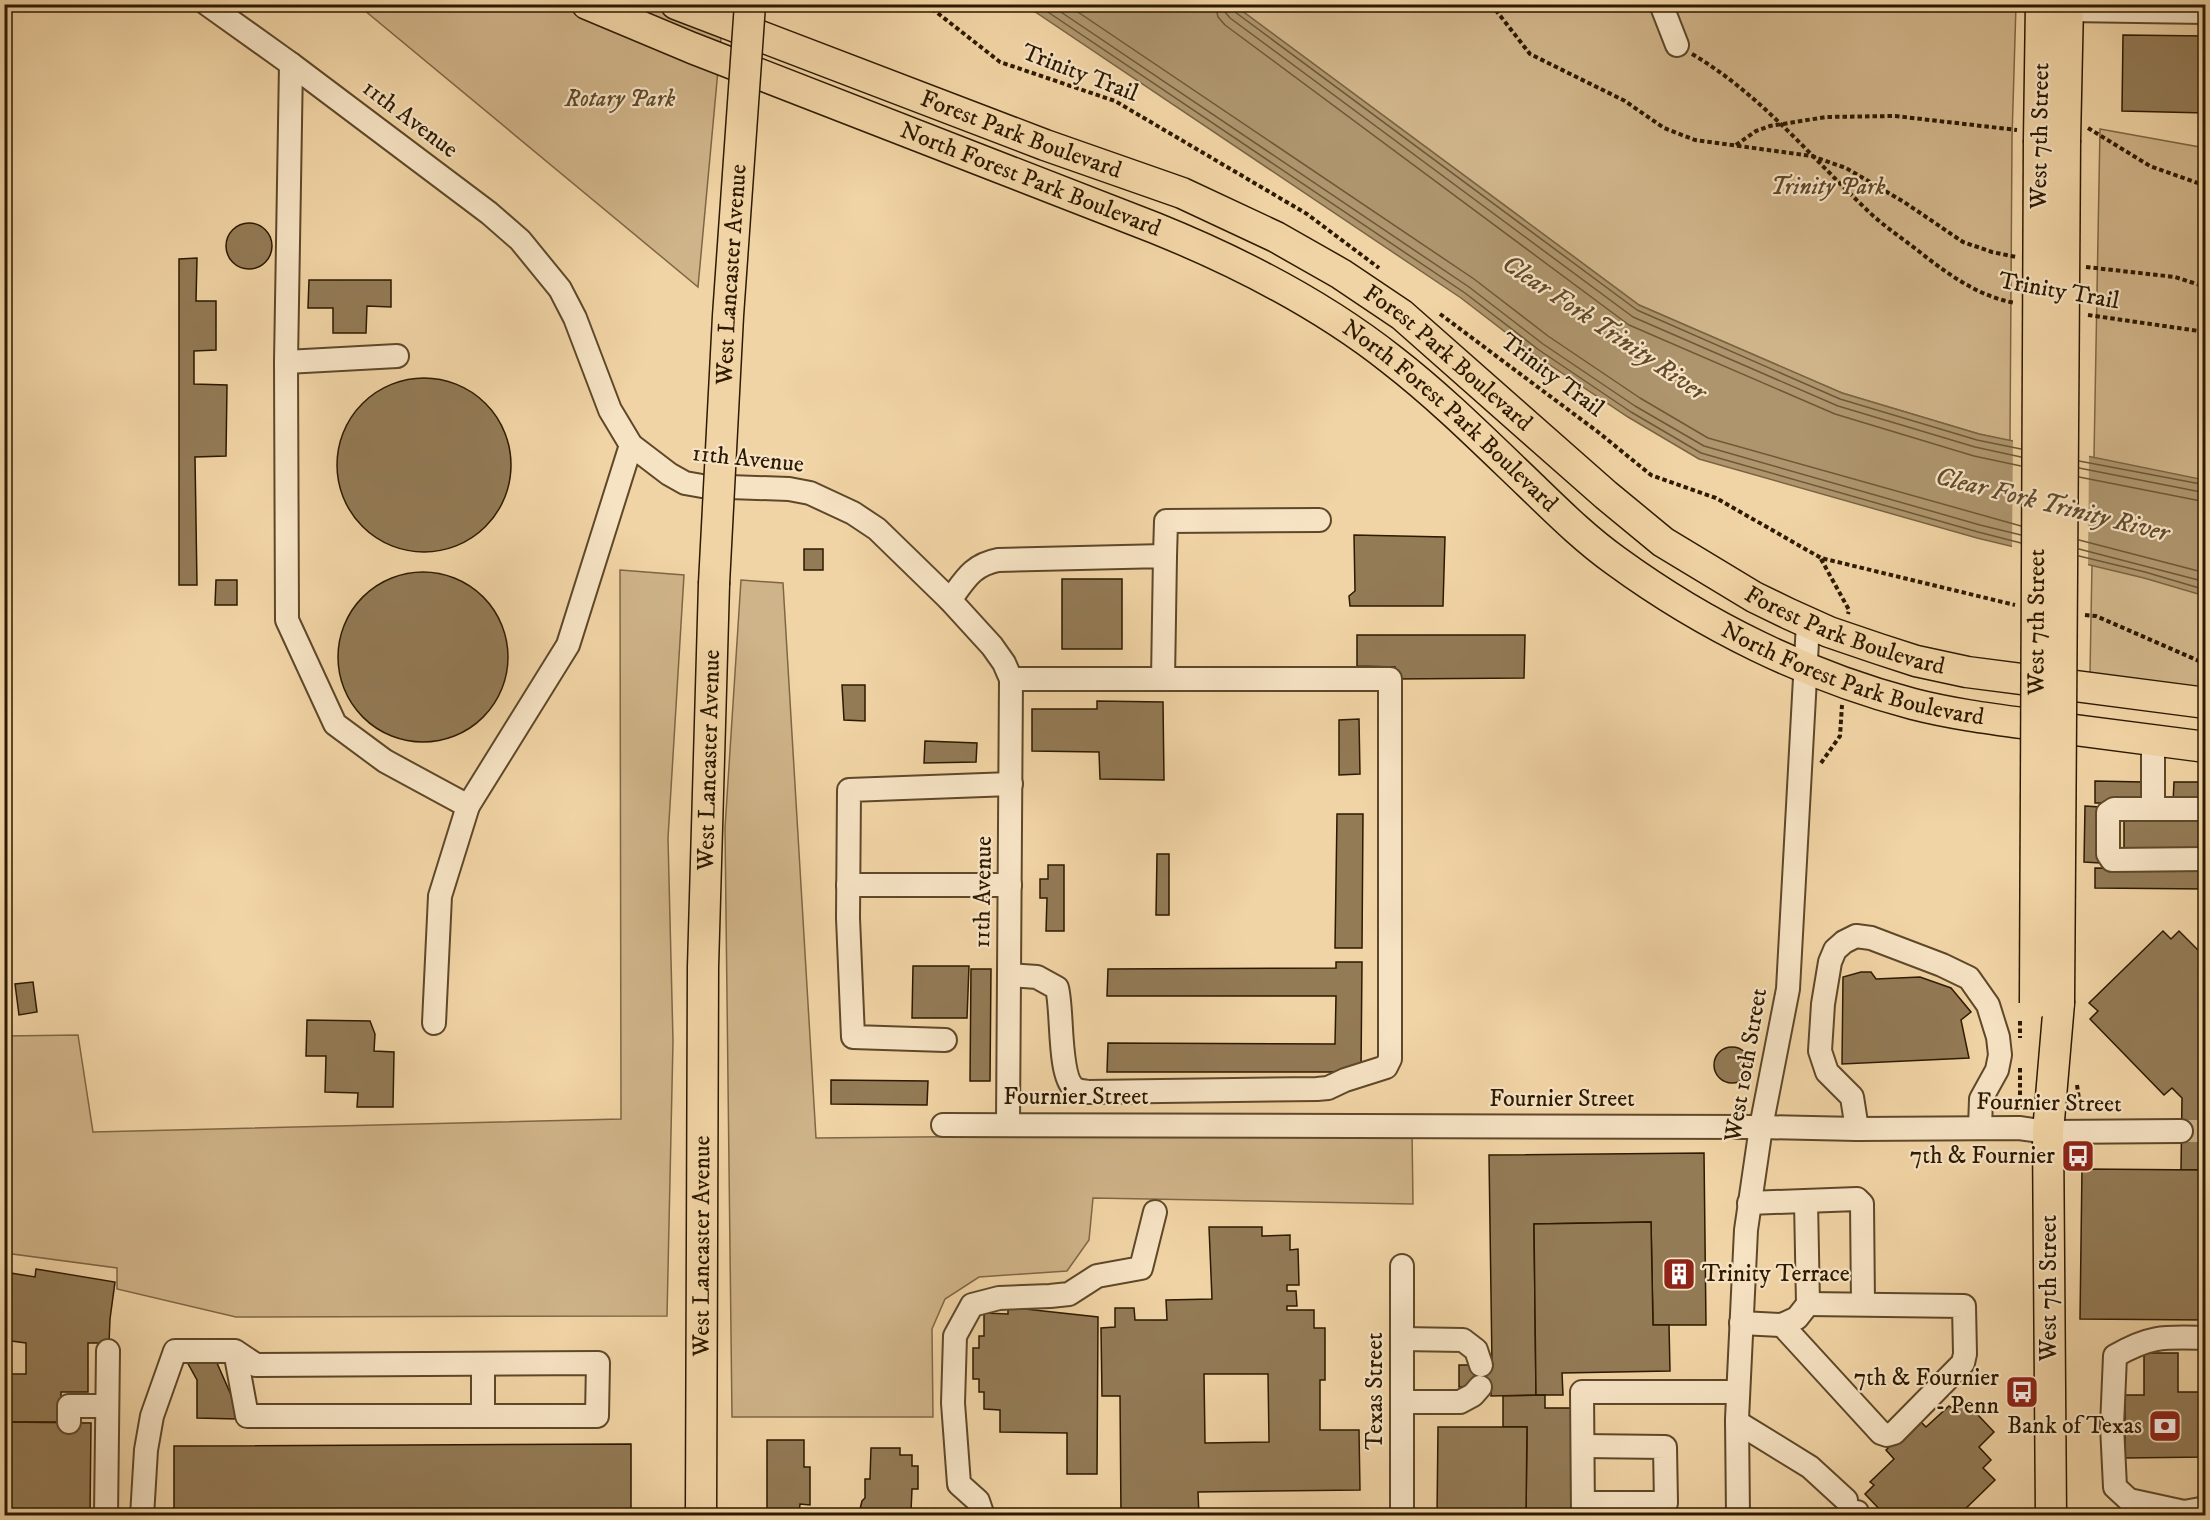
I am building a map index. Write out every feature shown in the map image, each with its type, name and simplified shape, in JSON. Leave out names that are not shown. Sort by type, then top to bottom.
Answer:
[{"type":"main road","name":"North Forest Park Boulevard","points":[[586,4],[692,48],[1155,228],[1267,278],[1331,317],[1392,360],[1473,431],[1589,542],[1699,615],[1760,647],[1843,682],[1950,712],[2205,747]]},
{"type":"main road","name":"Forest Park Boulevard","points":[[676,4],[1045,145],[1182,193],[1276,237],[1341,274],[1402,315],[1589,480],[1664,542],[1755,597],[1808,623],[1916,661],[1967,672],[2205,703]]},
{"type":"main road","name":"West Lancaster Avenue","points":[[702,1515],[703,967],[714,584],[728,316],[750,4]]},
{"type":"main road","name":"West 7th Street","points":[[2051,1515],[2047,1003],[2052,134],[2059,6]]},
{"type":"street","name":"11th Avenue","points":[[207,4],[291,64],[489,213],[520,240],[560,289],[575,318],[610,410],[631,445],[659,468],[685,483],[702,486],[789,489],[829,500],[877,529],[950,600],[992,646],[1004,663],[1011,679],[1008,1124]]},
{"type":"street","points":[[1661,4],[1677,45]]},
{"type":"street","points":[[2059,6],[2205,12]]},
{"type":"street","points":[[291,64],[286,362],[287,620],[335,724],[385,761],[468,806]]},
{"type":"street","points":[[286,362],[397,356]]},
{"type":"street","points":[[434,1023],[440,896],[468,806],[568,645],[631,445]]},
{"type":"street","points":[[1163,679],[1166,521],[1318,520]]},
{"type":"street","points":[[950,600],[974,569],[998,560],[1165,556]]},
{"type":"street","name":"West 10th Street","points":[[1734,1509],[1741,1323],[1749,1203],[1761,1126],[1788,989],[1808,623]]},
{"type":"street","points":[[1009,975],[1037,977],[1058,988],[1064,1064],[1069,1083],[1076,1090],[1088,1092],[1328,1088],[1386,1067],[1390,1059],[1390,679],[1011,679]]},
{"type":"street","points":[[2159,741],[2159,808]]},
{"type":"street","points":[[945,1040],[853,1037],[848,885],[849,790],[1011,784]]},
{"type":"street","points":[[2205,809],[2114,809],[2108,813],[2108,854],[2112,860],[2205,859]]},
{"type":"street","points":[[848,885],[1010,885]]},
{"type":"street","points":[[1857,1129],[1852,1097],[1827,1072],[1820,1051],[1823,1004],[1830,962],[1834,950],[1856,936],[1871,938],[1942,965],[1969,978],[1988,1005],[1998,1037],[2000,1055],[1997,1070],[1981,1099],[1980,1128]]},
{"type":"street","name":"Fournier Street","points":[[943,1125],[1761,1126],[1857,1129],[2019,1128],[2048,1132],[2181,1131]]},
{"type":"street","points":[[1749,1203],[1857,1199],[1862,1204],[1863,1304]]},
{"type":"street","points":[[1741,1323],[1782,1325],[1797,1318],[1808,1304],[1806,1200]]},
{"type":"street","points":[[983,1515],[978,1501],[959,1484],[953,1403],[955,1335],[972,1305],[999,1298],[1069,1294],[1097,1276],[1141,1268],[1155,1212]]},
{"type":"street","name":"Texas Street","points":[[1402,1266],[1402,1515]]},
{"type":"street","points":[[1782,1325],[1881,1433],[1887,1436],[1894,1433],[1963,1363],[1965,1354],[1964,1306],[1808,1304]]},
{"type":"street","points":[[2191,1512],[2129,1500],[2115,1488],[2112,1426],[2115,1356],[2138,1343],[2166,1336],[2205,1338]]},
{"type":"street","points":[[1402,1339],[1463,1340],[1476,1350],[1480,1376],[1473,1395],[1460,1402],[1402,1402]]},
{"type":"street","points":[[106,1515],[108,1351]]},
{"type":"street","points":[[142,1515],[146,1450],[152,1416],[175,1351],[235,1351],[256,1365],[598,1363],[597,1416],[247,1416],[235,1351]]},
{"type":"street","points":[[483,1364],[483,1416]]},
{"type":"street","points":[[1583,1446],[1665,1447],[1666,1503],[1583,1509],[1582,1392],[1738,1392]]},
{"type":"street","points":[[69,1422],[69,1406],[107,1406]]},
{"type":"street","points":[[1737,1422],[1810,1467],[1854,1509]]},
{"type":"path","name":"Trinity Trail","points":[[926,4],[1000,62],[1115,101],[1307,214],[1382,271]]},
{"type":"path","name":"Trinity Trail","points":[[1491,4],[1530,54],[1625,101],[1664,128],[1695,140],[1812,156],[1846,168],[1904,202],[1963,242],[1992,252],[2021,258]]},
{"type":"path","name":"Trinity Trail","points":[[1677,45],[1718,69],[1783,124],[1868,211],[1941,269],[1983,295],[2021,304]]},
{"type":"path","points":[[1736,145],[1756,131],[1783,124],[1826,117],[1895,116],[2052,134],[2205,186]]},
{"type":"path","name":"Trinity Trail","points":[[2085,267],[2175,277],[2205,287]]},
{"type":"path","name":"Trinity Trail","points":[[1439,313],[1598,432],[1651,475],[1716,498],[1821,558],[2016,605]]},
{"type":"path","name":"Trinity Trail","points":[[2087,315],[2205,332]]},
{"type":"path","points":[[1821,558],[1849,610],[1848,617]]},
{"type":"path","points":[[2085,615],[2096,616],[2205,664]]},
{"type":"green space","name":"Rotary Park","points":[[358,5],[724,5],[698,287]]},
{"type":"green space","name":"Trinity Park","points":[[1234,5],[2016,5],[2012,138],[2010,441],[1842,393],[1639,305]]},
{"type":"green space","points":[[2100,129],[2205,148],[2205,692],[2090,673]]},
{"type":"green space","points":[[620,570],[684,575],[668,838],[673,1041],[667,1316],[236,1317],[117,1289],[117,1268],[5,1253],[5,1036],[78,1035],[93,1132],[621,1119]]},
{"type":"green space","points":[[741,580],[783,583],[816,1138],[1412,1132],[1413,1204],[1093,1198],[1089,1240],[1067,1271],[979,1277],[945,1299],[932,1329],[933,1417],[732,1417],[725,828]]},
{"type":"water","name":"Clear Fork Trinity River","points":[[1025,5],[1234,5],[1639,305],[1842,393],[1979,434],[2205,480],[2205,596],[2144,578],[1977,538],[1699,459],[1628,417],[1535,355],[1461,298]]},
{"type":"pier","points":[[2013,438],[2089,453],[2088,568],[2012,550]]},
{"type":"building","points":[[2123,35],[2206,36],[2206,113],[2122,111]]},
{"type":"building","points":[[249,223],[265,230],[272,246],[265,262],[249,269],[233,262],[226,246],[233,230]]},
{"type":"building","points":[[197,258],[196,301],[216,301],[216,350],[194,351],[194,384],[227,385],[226,456],[195,457],[197,585],[179,585],[179,259]]},
{"type":"building","points":[[309,280],[391,280],[391,307],[367,306],[366,333],[333,333],[333,308],[308,308]]},
{"type":"building","points":[[424,378],[441,379],[457,384],[486,403],[505,432],[510,448],[510,482],[505,498],[486,527],[457,546],[441,551],[424,552],[407,551],[391,546],[362,527],[343,498],[338,482],[337,465],[338,448],[343,432],[362,403],[391,384],[407,379]]},
{"type":"building","points":[[1354,535],[1445,537],[1443,606],[1350,606],[1349,596],[1355,591]]},
{"type":"building","points":[[804,549],[823,549],[823,570],[804,570]]},
{"type":"building","points":[[423,572],[455,579],[483,597],[501,625],[508,657],[501,689],[483,717],[455,735],[423,742],[391,735],[363,717],[345,689],[338,657],[345,625],[363,597],[391,579]]},
{"type":"building","points":[[1062,579],[1122,579],[1122,649],[1062,649]]},
{"type":"building","points":[[216,580],[237,580],[237,605],[215,605]]},
{"type":"building","points":[[1357,635],[1525,635],[1524,678],[1395,679],[1395,667],[1357,666]]},
{"type":"building","points":[[842,685],[865,685],[865,721],[844,720]]},
{"type":"building","points":[[1097,701],[1163,702],[1164,780],[1100,779],[1099,752],[1032,751],[1032,709],[1097,709]]},
{"type":"building","points":[[1359,719],[1360,774],[1339,775],[1339,720]]},
{"type":"building","points":[[925,741],[977,743],[976,762],[924,763]]},
{"type":"building","points":[[2095,781],[2143,782],[2142,803],[2095,803]]},
{"type":"building","points":[[2174,782],[2206,782],[2206,804],[2173,803]]},
{"type":"building","points":[[2085,806],[2100,807],[2100,863],[2084,862]]},
{"type":"building","points":[[1337,814],[1363,814],[1362,948],[1335,948]]},
{"type":"building","points":[[2124,814],[2206,815],[2206,853],[2124,853]]},
{"type":"building","points":[[1157,854],[1169,854],[1169,915],[1156,915]]},
{"type":"building","points":[[1048,865],[1064,865],[1064,931],[1046,931],[1047,898],[1040,898],[1040,879],[1048,879]]},
{"type":"building","points":[[2095,868],[2206,869],[2206,889],[2095,888]]},
{"type":"building","points":[[2163,931],[2171,939],[2179,931],[2206,958],[2206,1077],[2200,1082],[2206,1087],[2206,1170],[2181,1170],[2182,1098],[2172,1088],[2164,1095],[2090,1019],[2098,1011],[2089,1003]]},
{"type":"building","points":[[1336,962],[1362,962],[1361,1072],[1107,1072],[1108,1043],[1335,1044],[1336,996],[1107,996],[1108,969],[1336,968]]},
{"type":"building","points":[[913,966],[969,966],[967,1018],[912,1018]]},
{"type":"building","points":[[971,969],[991,969],[990,1081],[970,1081]]},
{"type":"building","points":[[1871,972],[1876,979],[1920,977],[1951,988],[1971,1012],[1961,1020],[1969,1058],[1842,1064],[1843,977]]},
{"type":"building","points":[[33,982],[37,1012],[19,1015],[15,984]]},
{"type":"building","points":[[307,1020],[370,1021],[375,1034],[374,1051],[394,1052],[393,1107],[357,1107],[358,1093],[325,1092],[326,1056],[306,1056]]},
{"type":"building","points":[[1732,1047],[1745,1052],[1750,1065],[1745,1078],[1732,1083],[1719,1078],[1714,1065],[1719,1052]]},
{"type":"building","points":[[831,1080],[928,1081],[927,1105],[831,1104]]},
{"type":"building","name":"Trinity Terrace","points":[[1704,1153],[1706,1325],[1653,1325],[1651,1222],[1534,1224],[1536,1395],[1491,1396],[1491,1387],[1459,1387],[1459,1365],[1492,1365],[1489,1155]]},
{"type":"building","points":[[2082,1169],[2206,1170],[2206,1320],[2080,1319]]},
{"type":"building","points":[[1651,1222],[1653,1325],[1669,1325],[1670,1371],[1562,1373],[1563,1395],[1536,1395],[1534,1224]]},
{"type":"building","points":[[1209,1227],[1262,1227],[1262,1236],[1290,1235],[1290,1250],[1298,1249],[1299,1285],[1287,1285],[1287,1291],[1296,1291],[1297,1306],[1287,1306],[1287,1310],[1314,1310],[1314,1328],[1325,1328],[1325,1380],[1320,1380],[1320,1430],[1359,1430],[1360,1490],[1198,1492],[1199,1516],[1121,1516],[1120,1396],[1102,1396],[1101,1328],[1115,1327],[1115,1308],[1134,1308],[1135,1320],[1167,1320],[1166,1300],[1212,1299]],"holes":[[[1204,1374],[1268,1374],[1269,1442],[1205,1443]]]},
{"type":"building","points":[[36,1269],[115,1282],[109,1343],[88,1343],[88,1392],[61,1392],[61,1422],[4,1422],[4,1374],[26,1374],[26,1343],[4,1340],[4,1272],[35,1277]]},
{"type":"building","points":[[1008,1307],[1098,1317],[1097,1474],[1067,1474],[1067,1433],[1000,1432],[1000,1410],[984,1409],[984,1392],[979,1392],[979,1379],[973,1379],[973,1348],[979,1348],[979,1336],[984,1336],[984,1313],[1008,1314]]},
{"type":"building","name":"Bank of Texas","points":[[2144,1353],[2178,1353],[2178,1392],[2206,1392],[2206,1457],[2125,1458],[2125,1395],[2144,1395]]},
{"type":"building","points":[[186,1360],[219,1360],[217,1363],[235,1404],[236,1419],[197,1418],[197,1380]]},
{"type":"building","points":[[1545,1395],[1545,1408],[1573,1408],[1574,1516],[1526,1516],[1527,1427],[1503,1427],[1503,1396]]},
{"type":"building","points":[[1962,1398],[1994,1432],[1979,1447],[1991,1460],[1983,1468],[1995,1480],[1958,1516],[1920,1516],[1913,1509],[1906,1516],[1886,1516],[1865,1494],[1874,1485],[1870,1482],[1894,1459],[1886,1450],[1918,1419],[1926,1427],[1949,1406],[1952,1408]]},
{"type":"building","points":[[4,1422],[91,1423],[90,1516],[4,1516]]},
{"type":"building","points":[[1438,1427],[1527,1427],[1526,1516],[1437,1516]]},
{"type":"building","points":[[767,1440],[804,1440],[804,1467],[810,1467],[810,1505],[800,1504],[799,1515],[767,1514]]},
{"type":"building","points":[[631,1444],[631,1516],[174,1516],[174,1446]]},
{"type":"building","points":[[871,1448],[900,1448],[900,1455],[912,1455],[912,1466],[918,1466],[918,1489],[912,1489],[911,1511],[876,1511],[870,1515],[860,1509],[865,1498],[865,1479],[870,1479]]},
{"type":"tunnel","points":[[2181,1131],[2206,1131]]},
{"type":"place","name":"7th & Fournier","points":[[2078,1156]]},
{"type":"place","name":"Trinity Terrace","points":[[1679,1274]]},
{"type":"place","name":"7th & Fournier - Penn","points":[[2022,1392]]},
{"type":"place","name":"Bank of Texas","points":[[2165,1426]]}]
